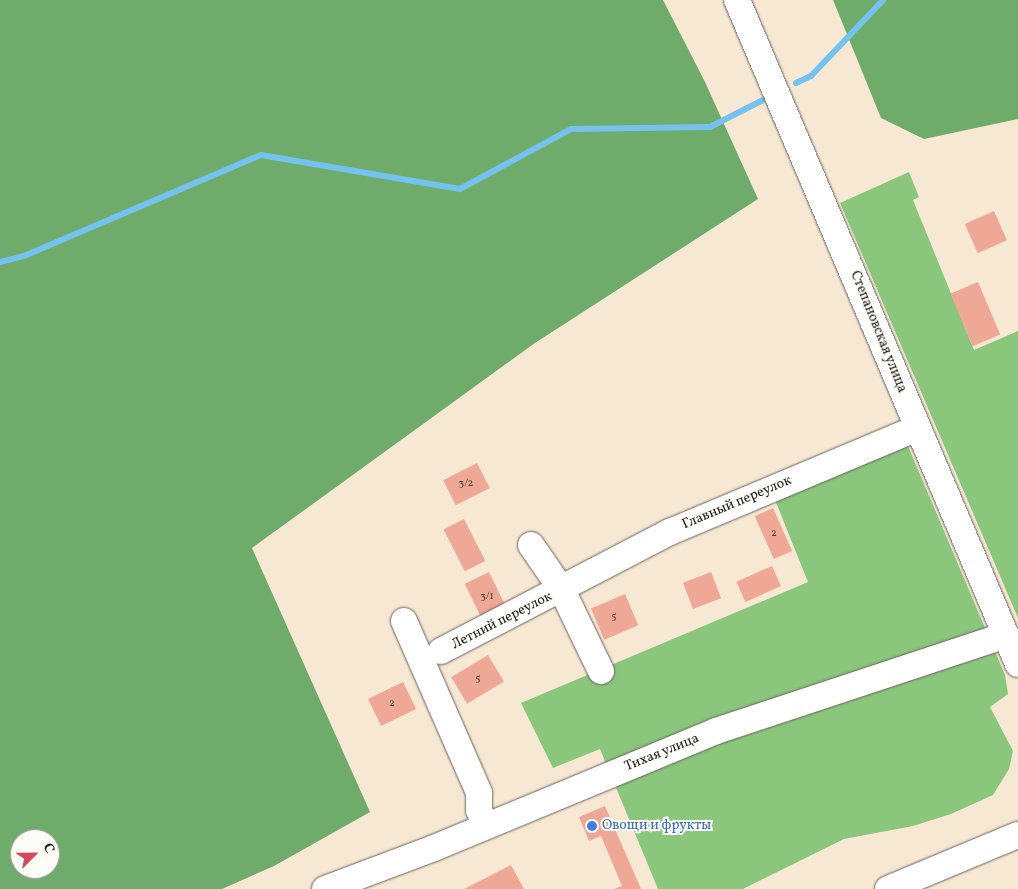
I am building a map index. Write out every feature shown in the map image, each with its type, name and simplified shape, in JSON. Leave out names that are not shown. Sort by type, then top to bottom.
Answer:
[{"type":"street","name":"Степановская улица","points":[[737,0],[1018,664]]},
{"type":"street","name":"Главный переулок","points":[[562,590],[670,532],[918,428]]},
{"type":"street","points":[[531,545],[562,590],[601,671]]},
{"type":"street","name":"Летний переулок","points":[[441,651],[562,590]]},
{"type":"street","points":[[404,621],[479,793],[479,810],[485,826]]},
{"type":"street","name":"Тихая улица","points":[[325,889],[485,826],[716,731],[1006,635]]},
{"type":"street","points":[[888,889],[1018,835]]},
{"type":"green space","points":[[0,0],[663,0],[705,82],[758,199],[535,343],[252,548],[370,812],[274,866],[222,889],[0,889]]},
{"type":"green space","points":[[833,0],[1018,0],[1018,119],[924,139],[881,118]]},
{"type":"green space","points":[[909,172],[919,197],[913,200],[974,350],[1018,331],[1018,618],[840,203]]},
{"type":"green space","points":[[908,446],[1005,675],[1008,694],[990,707],[1013,751],[1009,769],[993,795],[951,814],[913,826],[844,839],[743,889],[658,889],[600,749],[553,768],[521,703],[808,582],[773,495]]},
{"type":"building","points":[[994,211],[1007,240],[978,253],[965,224]]},
{"type":"building","points":[[978,282],[1000,334],[973,346],[950,294]]},
{"type":"building","points":[[477,463],[490,488],[456,505],[443,480]]},
{"type":"building","points":[[773,508],[792,551],[774,559],[755,516]]},
{"type":"building","points":[[464,519],[485,561],[465,571],[444,529]]},
{"type":"building","points":[[772,566],[781,586],[745,602],[736,582]]},
{"type":"building","points":[[489,572],[508,611],[484,622],[465,584]]},
{"type":"building","points":[[711,572],[721,598],[693,609],[683,583]]},
{"type":"building","points":[[625,594],[638,625],[604,640],[591,608]]},
{"type":"building","points":[[488,655],[504,682],[467,704],[451,677]]},
{"type":"building","points":[[403,682],[416,709],[381,726],[368,699]]},
{"type":"building","points":[[605,806],[641,889],[614,889],[622,886],[601,836],[589,841],[579,817]]},
{"type":"building","points":[[511,865],[524,889],[464,889]]},
{"type":"waterway","points":[[796,83],[811,76],[883,0]]},
{"type":"waterway","points":[[0,262],[24,256],[261,155],[460,189],[571,129],[710,127],[763,100]]},
{"type":"place","name":"Овощи и фрукты","points":[[592,826]]}]
